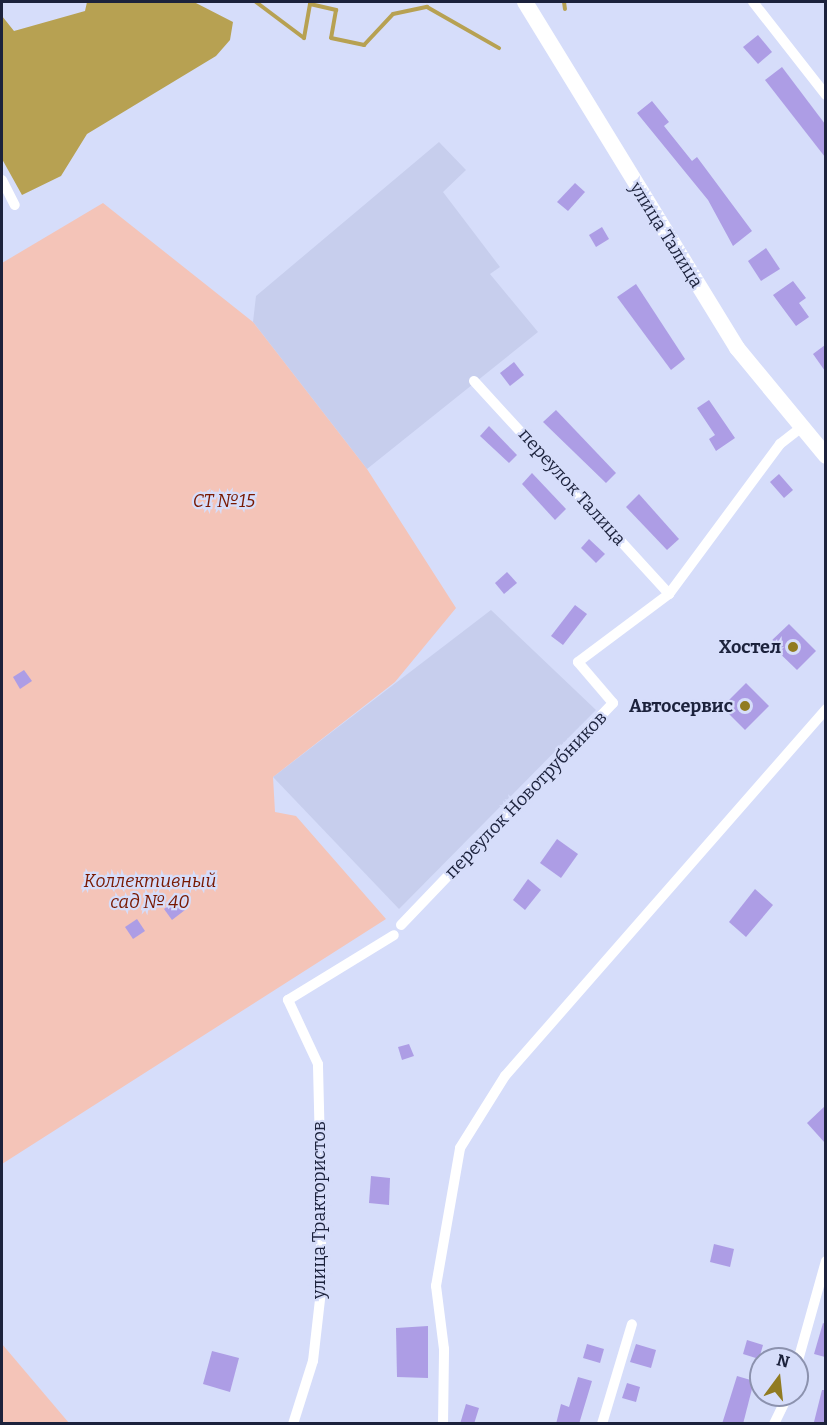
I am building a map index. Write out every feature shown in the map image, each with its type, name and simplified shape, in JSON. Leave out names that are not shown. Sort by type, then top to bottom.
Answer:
[{"type":"main road","name":"улица Талица","points":[[525,2],[663,232],[737,348],[799,429],[825,456]]},
{"type":"street","points":[[753,2],[825,95]]},
{"type":"street","points":[[2,180],[15,205]]},
{"type":"street","name":"переулок Талица","points":[[474,381],[669,594]]},
{"type":"street","name":"переулок Новотрубников","points":[[401,926],[614,702],[578,662],[669,594],[780,444],[799,429]]},
{"type":"street","points":[[443,1424],[444,1349],[436,1286],[460,1148],[505,1076],[825,709]]},
{"type":"street","name":"улица Трактористов","points":[[293,1424],[313,1362],[321,1291],[321,1189],[318,1064],[288,1000],[394,935]]},
{"type":"street","points":[[802,1347],[825,1261]]},
{"type":"street","points":[[602,1424],[632,1324]]},
{"type":"street","points":[[774,1424],[782,1407]]},
{"type":"shaded area","points":[[87,2],[194,2],[233,22],[230,40],[216,56],[87,134],[61,176],[22,195],[2,159],[2,16],[14,31],[85,11]]},
{"type":"shaded area","points":[[439,142],[466,170],[443,192],[500,267],[490,274],[538,332],[367,469],[253,322],[256,296]]},
{"type":"shaded area","points":[[491,610],[596,710],[399,909],[273,777]]},
{"type":"green space","name":"Коллективный сад № 40","points":[[103,203],[253,322],[367,469],[456,608],[395,682],[273,777],[275,812],[296,816],[386,919],[2,1164],[2,263]]},
{"type":"green space","points":[[2,1344],[69,1423],[2,1423]]},
{"type":"building","points":[[758,35],[772,52],[758,64],[743,47]]},
{"type":"building","points":[[782,67],[825,124],[825,157],[765,80]]},
{"type":"building","points":[[652,101],[669,122],[664,126],[692,161],[697,157],[752,231],[733,246],[708,200],[637,113]]},
{"type":"building","points":[[575,183],[585,192],[568,211],[557,202]]},
{"type":"building","points":[[602,227],[609,239],[596,247],[589,235]]},
{"type":"building","points":[[766,248],[780,269],[761,281],[748,261]]},
{"type":"building","points":[[793,281],[806,298],[799,303],[809,317],[796,326],[773,295]]},
{"type":"building","points":[[636,284],[685,359],[671,370],[617,297]]},
{"type":"building","points":[[825,345],[825,371],[813,354]]},
{"type":"building","points":[[514,362],[524,375],[510,386],[500,373]]},
{"type":"building","points":[[709,400],[735,438],[716,451],[709,439],[715,435],[697,408]]},
{"type":"building","points":[[556,410],[616,473],[606,483],[543,422]]},
{"type":"building","points":[[489,426],[517,455],[509,463],[480,436]]},
{"type":"building","points":[[532,473],[566,509],[555,520],[522,484]]},
{"type":"building","points":[[779,474],[793,490],[784,498],[770,482]]},
{"type":"building","points":[[639,494],[679,539],[667,550],[626,507]]},
{"type":"building","points":[[589,539],[605,554],[596,563],[581,548]]},
{"type":"building","points":[[507,572],[517,583],[504,594],[495,583]]},
{"type":"building","points":[[575,605],[587,614],[563,645],[551,636]]},
{"type":"building","name":"Хостел","points":[[789,624],[816,651],[797,670],[769,643]]},
{"type":"building","points":[[24,670],[32,681],[20,689],[13,677]]},
{"type":"building","name":"Автосервис","points":[[746,683],[769,706],[745,730],[722,707]]},
{"type":"building","points":[[557,839],[578,854],[561,878],[540,863]]},
{"type":"building","points":[[528,879],[541,890],[525,910],[513,900]]},
{"type":"building","points":[[755,889],[773,905],[746,937],[729,922]]},
{"type":"building","points":[[177,899],[185,910],[172,920],[164,909]]},
{"type":"building","points":[[137,919],[145,931],[133,939],[125,927]]},
{"type":"building","points":[[409,1044],[414,1056],[402,1060],[398,1047]]},
{"type":"building","points":[[825,1106],[825,1143],[807,1123]]},
{"type":"building","points":[[371,1176],[390,1178],[389,1205],[369,1203]]},
{"type":"building","points":[[714,1244],[734,1249],[730,1267],[710,1262]]},
{"type":"building","points":[[823,1323],[825,1324],[825,1357],[814,1354]]},
{"type":"building","points":[[428,1326],[428,1378],[397,1377],[396,1328]]},
{"type":"building","points":[[747,1340],[763,1345],[762,1347],[749,1347],[749,1356],[743,1354]]},
{"type":"building","points":[[587,1344],[604,1349],[600,1363],[583,1358]]},
{"type":"building","points":[[636,1344],[656,1350],[651,1368],[630,1362]]},
{"type":"building","points":[[212,1351],[239,1358],[230,1392],[203,1384]]},
{"type":"building","points":[[737,1376],[749,1380],[749,1401],[743,1424],[722,1424]]},
{"type":"building","points":[[578,1377],[592,1381],[579,1424],[556,1424],[561,1404],[569,1407]]},
{"type":"building","points":[[627,1383],[640,1387],[636,1402],[622,1398]]},
{"type":"building","points":[[822,1390],[825,1390],[825,1424],[814,1422]]},
{"type":"building","points":[[466,1404],[479,1408],[474,1424],[460,1424]]},
{"type":"waterway","points":[[256,2],[304,38],[310,4],[336,10],[331,38],[364,45],[393,14],[427,7],[499,48]]},
{"type":"waterway","points":[[564,2],[565,9]]},
{"type":"place","name":"Хостел","points":[[793,647]]},
{"type":"place","name":"Автосервис","points":[[745,706]]},
{"type":"park label","name":"СТ №15","points":[[224,501]]}]
